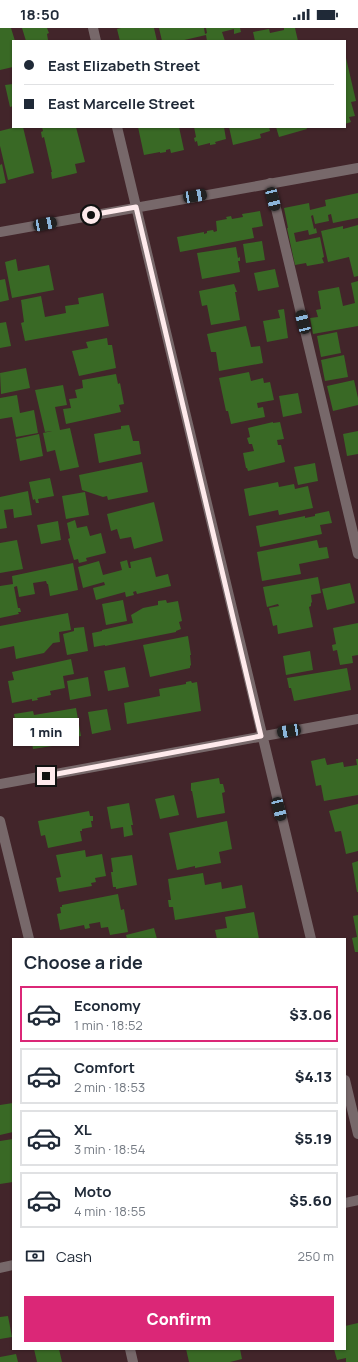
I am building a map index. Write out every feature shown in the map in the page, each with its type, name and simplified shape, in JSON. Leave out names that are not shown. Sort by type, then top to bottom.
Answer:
[{"type":"street","points":[[93,28],[96,40]]},
{"type":"street","points":[[117,128],[261,736],[311,938]]},
{"type":"street","points":[[0,232],[358,168]]},
{"type":"street","points":[[270,183],[358,554]]},
{"type":"street","points":[[0,784],[358,719]]},
{"type":"street","points":[[0,821],[29,938]]},
{"type":"street","points":[[346,1084],[358,1134]]},
{"type":"street","points":[[346,1203],[358,1200]]},
{"type":"street","points":[[0,1268],[12,1265]]},
{"type":"street","points":[[130,1350],[133,1362]]},
{"type":"building","points":[[0,28],[11,28],[15,40],[12,40],[12,67],[0,70]]},
{"type":"building","points":[[22,28],[47,28],[49,33],[47,34],[48,40],[26,40]]},
{"type":"building","points":[[154,28],[157,40],[120,40],[117,29]]},
{"type":"building","points":[[159,28],[204,28],[205,34],[207,33],[206,28],[240,28],[241,32],[234,34],[234,29],[222,32],[225,40],[207,40],[206,35],[184,40],[162,40]]},
{"type":"building","points":[[284,28],[295,28],[298,40],[255,40],[253,32],[269,29],[270,33],[284,30]]},
{"type":"building","points":[[346,58],[356,101],[351,102],[355,116],[349,117],[351,122],[346,124]]},
{"type":"building","points":[[12,84],[12,106],[10,107],[5,85]]},
{"type":"building","points":[[12,128],[23,128],[34,173],[8,180],[0,146],[0,131]]},
{"type":"building","points":[[42,128],[76,128],[85,162],[75,164],[77,173],[52,179],[52,172],[44,137],[42,138],[41,132],[43,131]]},
{"type":"building","points":[[138,128],[179,128],[184,150],[171,153],[170,149],[166,150],[166,152],[144,155]]},
{"type":"building","points":[[194,128],[224,128],[226,139],[215,142],[216,144],[210,145],[210,143],[198,146],[197,141],[195,142],[194,138],[196,137]]},
{"type":"building","points":[[229,128],[269,128],[270,131],[260,134],[261,138],[233,145]]},
{"type":"building","points":[[276,128],[307,129],[279,137]]},
{"type":"building","points":[[2,164],[6,183],[0,184],[0,165]]},
{"type":"building","points":[[358,193],[358,218],[333,223],[331,214],[328,215],[329,221],[315,224],[313,215],[311,216],[314,229],[316,228],[317,233],[309,235],[308,230],[294,233],[296,242],[320,237],[324,257],[322,258],[324,263],[307,266],[306,263],[295,265],[284,208],[309,203],[310,210],[326,206],[325,200]]},
{"type":"building","points":[[260,211],[263,226],[252,228],[254,238],[180,252],[177,237],[204,232],[204,234],[207,233],[207,231],[213,230],[214,232],[217,231],[216,221],[227,219],[226,217],[231,216],[232,219],[243,217],[242,214]]},
{"type":"building","points":[[358,225],[358,276],[354,277],[349,257],[328,262],[321,231],[343,226],[343,229]]},
{"type":"building","points":[[262,241],[265,260],[246,263],[243,244]]},
{"type":"building","points":[[236,247],[238,258],[240,257],[240,261],[238,261],[240,272],[202,279],[197,253]]},
{"type":"building","points":[[16,259],[18,271],[49,265],[54,290],[12,298],[5,262]]},
{"type":"building","points":[[275,269],[279,287],[258,291],[254,273]]},
{"type":"building","points":[[5,279],[9,300],[0,302],[0,280]]},
{"type":"building","points":[[358,281],[358,326],[313,334],[310,318],[318,317],[316,310],[321,309],[318,291],[339,287],[343,306],[355,303],[351,283]]},
{"type":"building","points":[[234,284],[237,292],[235,292],[240,320],[211,325],[207,305],[202,306],[199,291]]},
{"type":"building","points":[[103,293],[109,326],[25,341],[21,323],[24,322],[21,300],[41,296],[45,317],[66,313],[65,306],[79,304],[78,298]]},
{"type":"building","points":[[284,309],[288,338],[267,342],[263,321],[280,318],[278,310]]},
{"type":"building","points":[[6,322],[11,346],[0,348],[0,323]]},
{"type":"building","points":[[246,326],[251,347],[260,346],[263,363],[219,371],[216,352],[211,352],[207,334]]},
{"type":"building","points":[[337,332],[341,353],[321,357],[317,336]]},
{"type":"building","points":[[107,338],[108,345],[112,345],[116,368],[79,376],[72,351],[88,348],[86,342]]},
{"type":"building","points":[[344,355],[348,377],[325,381],[321,360]]},
{"type":"building","points":[[26,368],[30,388],[1,394],[0,373]]},
{"type":"building","points":[[249,372],[251,381],[263,378],[264,383],[270,382],[274,400],[257,403],[258,408],[263,407],[265,417],[231,424],[228,411],[226,411],[219,378]]},
{"type":"building","points":[[116,374],[118,384],[120,383],[124,404],[119,405],[121,412],[66,424],[63,409],[71,408],[69,399],[77,398],[75,390],[83,388],[82,380]]},
{"type":"building","points":[[354,380],[358,405],[333,411],[327,386]]},
{"type":"building","points":[[63,385],[67,405],[55,407],[60,430],[70,428],[79,467],[60,471],[55,450],[47,452],[43,433],[52,431],[45,432],[35,390]]},
{"type":"building","points":[[298,393],[302,413],[283,417],[279,396]]},
{"type":"building","points":[[17,395],[20,413],[34,410],[38,433],[16,437],[12,417],[0,419],[0,398]]},
{"type":"building","points":[[273,422],[280,422],[284,439],[277,440],[278,445],[281,445],[285,462],[248,471],[243,453],[254,451],[252,444],[249,444],[247,438],[250,437],[248,428]]},
{"type":"building","points":[[129,425],[133,441],[139,441],[141,454],[99,463],[94,434],[121,429],[121,426]]},
{"type":"building","points":[[358,431],[358,454],[347,456],[343,434]]},
{"type":"building","points":[[39,434],[43,456],[20,461],[16,439]]},
{"type":"building","points":[[142,462],[148,492],[108,500],[107,496],[103,497],[82,490],[79,475]]},
{"type":"building","points":[[315,463],[318,481],[298,485],[294,467]]},
{"type":"building","points":[[50,478],[54,496],[38,499],[39,503],[36,503],[35,499],[33,500],[29,482]]},
{"type":"building","points":[[278,482],[279,487],[294,484],[295,489],[308,486],[313,508],[279,515],[278,510],[249,516],[244,489]]},
{"type":"building","points":[[28,491],[32,515],[14,518],[13,509],[4,510],[7,528],[0,529],[0,497]]},
{"type":"building","points":[[85,492],[89,515],[66,519],[62,496]]},
{"type":"building","points":[[154,502],[163,541],[134,549],[131,537],[120,539],[117,529],[111,531],[107,514]]},
{"type":"building","points":[[329,511],[332,523],[320,525],[322,534],[260,547],[256,526],[305,516],[305,518],[315,516],[315,514]]},
{"type":"building","points":[[75,520],[77,528],[87,526],[90,536],[101,533],[106,553],[86,558],[87,561],[79,563],[78,559],[74,560],[68,539],[70,538],[67,523]]},
{"type":"building","points":[[58,521],[61,540],[41,544],[37,525]]},
{"type":"building","points":[[17,540],[23,569],[0,573],[0,543]]},
{"type":"building","points":[[317,540],[319,548],[327,547],[329,558],[299,564],[301,574],[262,581],[257,552]]},
{"type":"building","points":[[151,557],[156,577],[168,574],[171,586],[137,594],[136,591],[133,592],[134,595],[126,597],[125,592],[96,600],[93,588],[105,585],[104,582],[83,588],[78,567],[99,561],[103,575],[122,570],[120,562],[127,560],[129,568],[131,568],[130,562]]},
{"type":"building","points":[[73,563],[78,590],[50,596],[46,581],[33,583],[35,594],[19,597],[17,586],[14,587],[18,608],[20,608],[21,612],[18,612],[19,614],[0,618],[0,586],[13,584],[12,576]]},
{"type":"building","points":[[318,577],[321,593],[311,595],[312,602],[311,606],[309,607],[313,627],[278,634],[277,625],[273,626],[269,608],[279,606],[278,604],[267,607],[263,587]]},
{"type":"building","points":[[350,583],[355,603],[327,610],[322,589]]},
{"type":"building","points":[[123,600],[127,621],[106,625],[102,604]]},
{"type":"building","points":[[166,600],[167,603],[178,601],[182,621],[179,622],[181,629],[176,632],[94,647],[92,633],[133,623],[131,615],[143,608],[158,605],[158,601]]},
{"type":"building","points":[[68,613],[71,630],[59,632],[60,642],[53,643],[44,653],[16,659],[14,646],[0,649],[0,626]]},
{"type":"building","points":[[358,623],[358,655],[352,656],[353,663],[340,665],[337,650],[333,651],[332,645],[336,644],[333,628]]},
{"type":"building","points":[[84,627],[88,651],[67,655],[63,634],[74,631],[74,628]]},
{"type":"building","points":[[188,636],[191,655],[190,668],[150,677],[143,645]]},
{"type":"building","points":[[310,651],[313,670],[286,675],[283,656]]},
{"type":"building","points":[[71,659],[74,674],[63,676],[65,688],[50,691],[51,695],[37,698],[38,700],[32,701],[32,699],[12,703],[8,681],[14,680],[12,672]]},
{"type":"building","points":[[125,667],[129,687],[108,691],[104,671]]},
{"type":"building","points":[[347,668],[351,690],[294,701],[287,678]]},
{"type":"building","points":[[88,677],[91,696],[70,700],[67,681]]},
{"type":"building","points":[[191,681],[192,683],[197,682],[201,711],[127,724],[124,703],[160,696],[159,689],[186,684],[186,682]]},
{"type":"building","points":[[76,708],[81,736],[53,741],[54,744],[51,744],[52,746],[33,749],[30,733],[18,735],[17,730],[15,731],[13,719],[15,719],[14,714],[33,711],[34,715]]},
{"type":"building","points":[[107,709],[111,730],[92,734],[88,712]]},
{"type":"building","points":[[325,758],[327,765],[343,762],[344,767],[357,765],[356,759],[358,759],[358,795],[324,801],[321,785],[316,786],[311,761]]},
{"type":"building","points":[[219,778],[220,784],[223,784],[225,792],[222,793],[225,813],[197,818],[191,791],[191,783]]},
{"type":"building","points":[[174,795],[179,815],[160,819],[155,799]]},
{"type":"building","points":[[129,803],[133,825],[131,825],[133,835],[124,837],[123,827],[111,829],[107,807]]},
{"type":"building","points":[[358,804],[358,851],[346,854],[341,831],[335,832],[329,811]]},
{"type":"building","points":[[89,811],[90,816],[93,816],[93,821],[91,821],[92,827],[82,829],[82,831],[80,831],[82,841],[48,848],[45,835],[41,836],[38,821]]},
{"type":"building","points":[[227,821],[232,849],[219,852],[221,863],[177,870],[169,833]]},
{"type":"building","points":[[85,850],[86,857],[102,854],[106,876],[95,878],[96,882],[91,883],[92,886],[59,892],[56,878],[61,877],[56,855]]},
{"type":"building","points":[[132,855],[137,885],[116,889],[116,887],[113,887],[111,858]]},
{"type":"building","points":[[358,861],[358,892],[357,892],[352,863]]},
{"type":"building","points":[[203,873],[205,885],[221,882],[222,889],[242,885],[246,908],[175,920],[173,907],[169,907],[168,900],[171,900],[168,879]]},
{"type":"building","points":[[118,894],[121,910],[124,909],[128,932],[110,935],[108,927],[101,928],[100,922],[89,924],[90,928],[85,929],[84,925],[60,930],[57,914],[61,913],[60,907],[62,907],[62,905]]},
{"type":"building","points":[[254,912],[259,938],[217,938],[215,930],[227,928],[225,917]]},
{"type":"building","points":[[358,915],[358,952],[355,952],[352,938],[357,937],[353,916]]},
{"type":"building","points":[[154,928],[157,938],[127,938],[126,935]]},
{"type":"building","points":[[12,1103],[12,1132],[0,1135],[0,1105]]},
{"type":"building","points":[[12,1139],[12,1182],[0,1184],[0,1141]]},
{"type":"building","points":[[8,1316],[12,1337],[0,1339],[0,1317]]},
{"type":"building","points":[[358,1323],[358,1362],[346,1362],[346,1358],[337,1360],[334,1350],[346,1350],[346,1326]]},
{"type":"building","points":[[34,1350],[59,1350],[62,1362],[37,1362]]},
{"type":"building","points":[[186,1350],[240,1350],[242,1359],[230,1362],[189,1362]]},
{"type":"building","points":[[16,1354],[18,1362],[0,1362],[0,1357]]},
{"type":"route","points":[[46,776],[261,736],[136,207],[91,215]]}]
